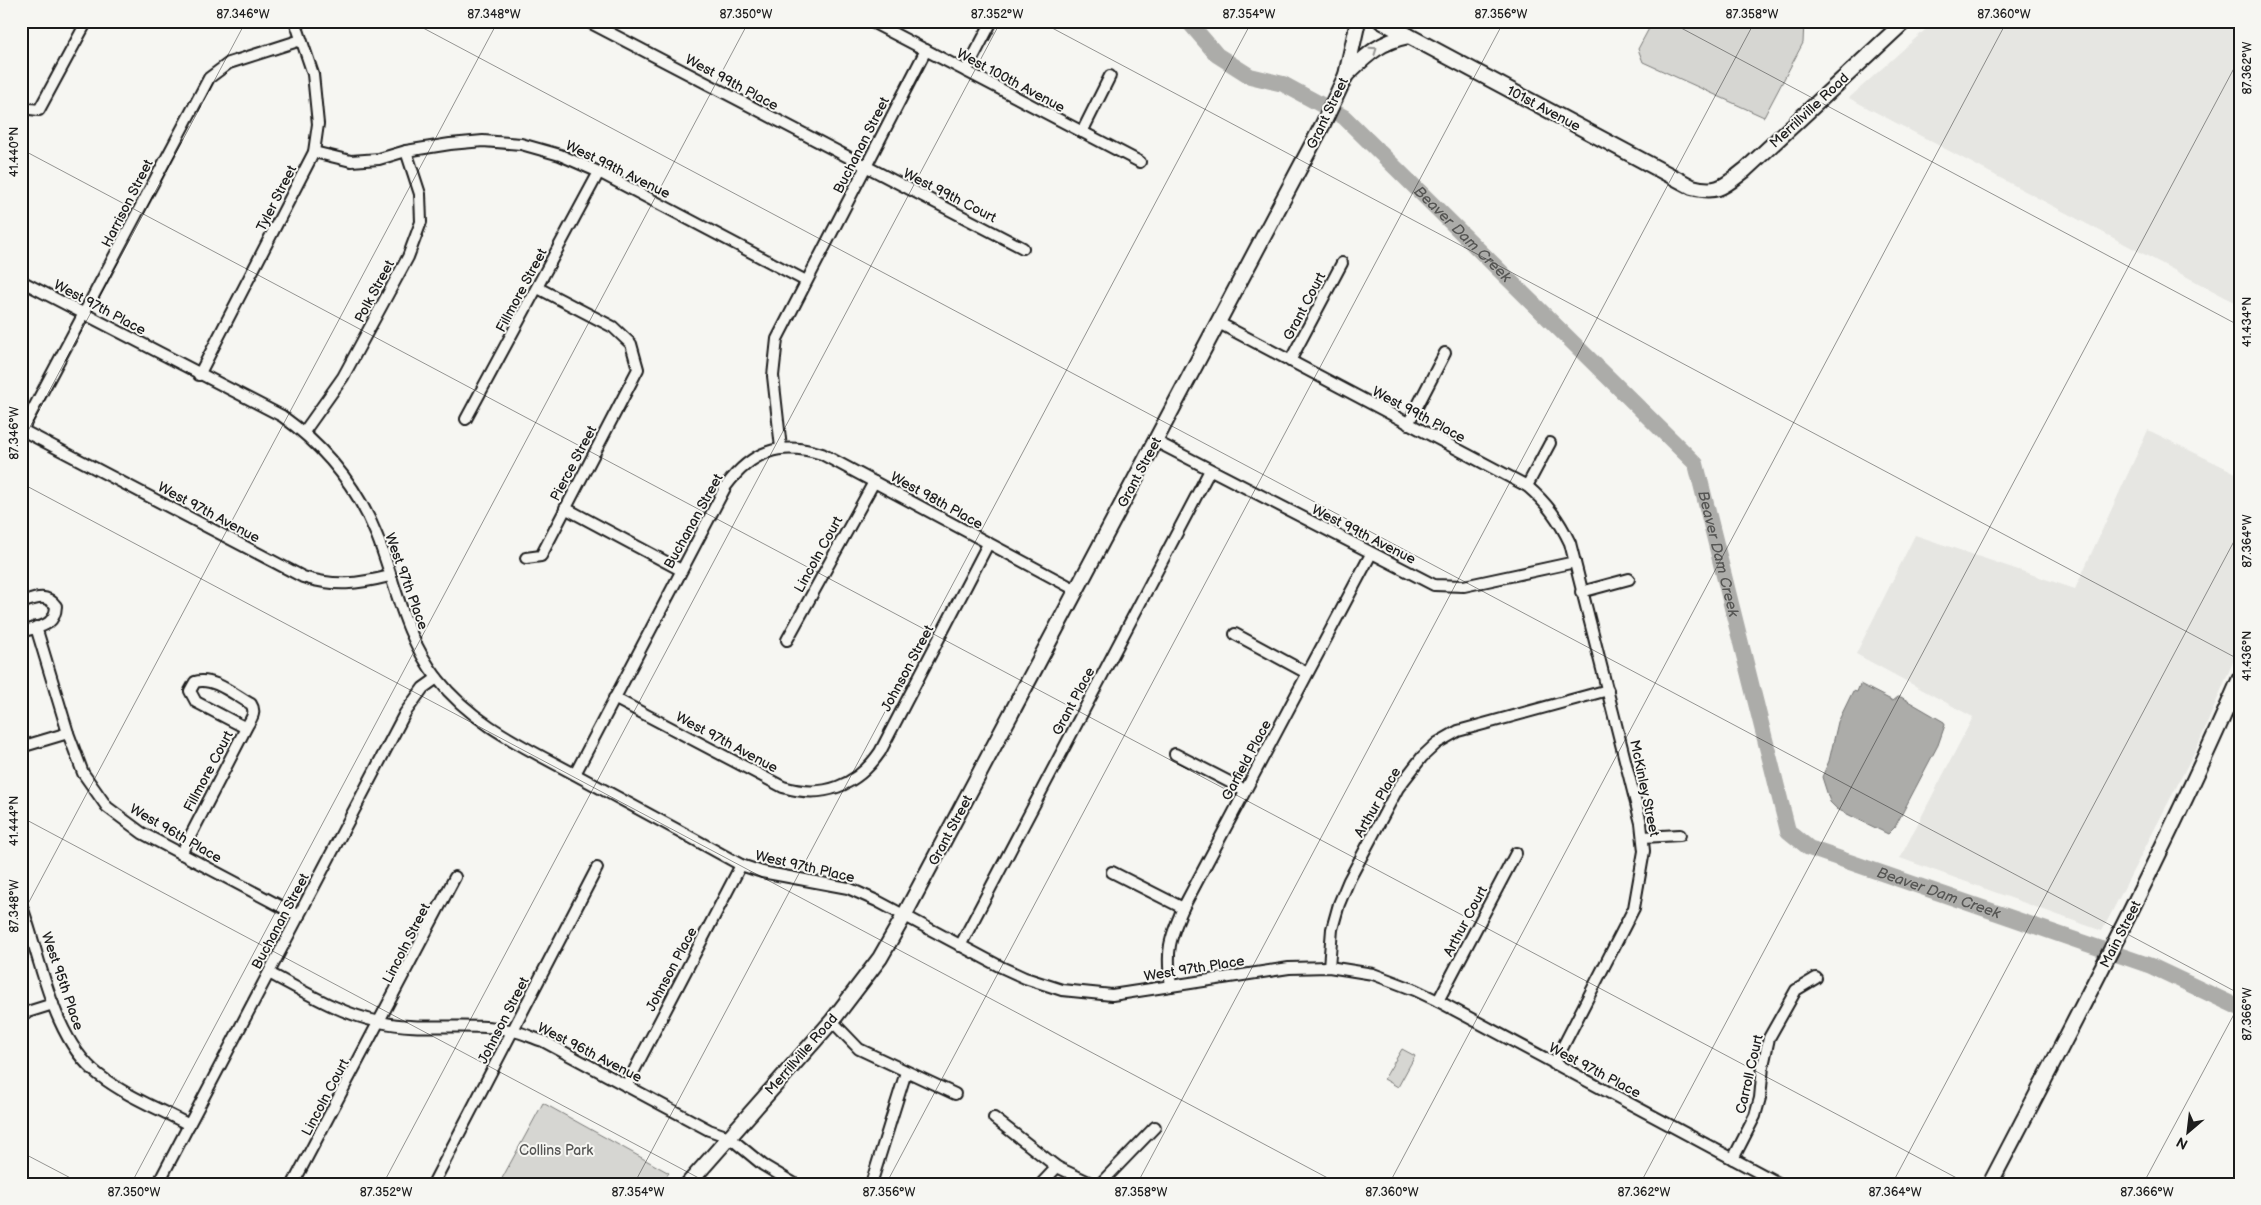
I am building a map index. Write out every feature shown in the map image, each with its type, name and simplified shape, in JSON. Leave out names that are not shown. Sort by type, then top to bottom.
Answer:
[{"type":"street","points":[[21,108],[39,110],[88,21]]},
{"type":"street","name":"Tyler Street","points":[[199,375],[314,152],[318,124],[313,74],[295,21]]},
{"type":"street","name":"West 99th Place","points":[[587,21],[865,166]]},
{"type":"street","name":"West 100th Avenue","points":[[870,21],[1140,162]]},
{"type":"street","points":[[966,72],[992,21]]},
{"type":"street","name":"Grant Street","points":[[904,916],[1323,124],[1346,75],[1358,21]]},
{"type":"street","name":"101st Avenue","points":[[1381,21],[1692,187],[1709,192]]},
{"type":"street","name":"Merrillville Road","points":[[1709,192],[1727,184],[1745,170],[1905,21]]},
{"type":"street","points":[[1346,75],[1372,51],[1390,40],[1408,36]]},
{"type":"street","name":"Harrison Street","points":[[22,430],[209,78],[229,62],[301,40]]},
{"type":"street","name":"Buchanan Street","points":[[575,774],[726,486],[737,472],[753,459],[781,448],[773,376],[778,339],[926,50]]},
{"type":"street","points":[[1082,132],[1110,76]]},
{"type":"street","name":"West 99th Avenue","points":[[314,152],[351,162],[379,159],[406,150],[483,141],[521,144],[560,156],[599,172],[806,282]]},
{"type":"street","name":"Polk Street","points":[[304,432],[343,377],[408,257],[421,222],[420,194],[406,150]]},
{"type":"street","name":"West 99th Court","points":[[865,166],[1023,248]]},
{"type":"street","name":"Fillmore Street","points":[[466,420],[599,172]]},
{"type":"street","name":"Grant Court","points":[[1290,361],[1342,263]]},
{"type":"street","name":"West 97th Place","points":[[21,281],[199,375],[282,416],[304,432],[340,469],[362,502],[377,536],[406,625],[421,654],[437,678],[468,711],[487,726],[741,865],[762,872],[848,888],[1025,978],[1062,990],[1112,995],[1289,968],[1329,967],[1357,971],[1391,980],[1438,1001],[1780,1184]]},
{"type":"street","name":"Pierce Street","points":[[526,558],[541,556],[638,369],[631,344],[613,327],[538,288]]},
{"type":"street","name":"West 99th Place","points":[[1217,322],[1527,486],[1543,499],[1560,522],[1570,543],[1574,562]]},
{"type":"street","points":[[1408,424],[1446,353]]},
{"type":"street","name":"West 97th Avenue","points":[[22,430],[304,577],[322,583],[342,584],[366,582],[390,576]]},
{"type":"street","name":"West 99th Avenue","points":[[1155,441],[1371,554],[1434,584],[1464,586],[1574,562]]},
{"type":"street","points":[[1527,486],[1550,443]]},
{"type":"street","name":"West 98th Place","points":[[781,448],[805,448],[822,454],[1076,590]]},
{"type":"street","name":"Grant Place","points":[[960,946],[1210,470]]},
{"type":"street","name":"Lincoln Court","points":[[787,640],[874,482]]},
{"type":"street","points":[[565,508],[681,570]]},
{"type":"street","name":"Johnson Street","points":[[833,789],[860,774],[880,752],[988,544]]},
{"type":"street","name":"Garfield Place","points":[[1171,986],[1167,956],[1171,934],[1183,908],[1371,554]]},
{"type":"street","name":"McKinley Street","points":[[1554,1064],[1634,908],[1642,860],[1643,837],[1608,690],[1574,562]]},
{"type":"street","points":[[1581,592],[1629,579]]},
{"type":"street","points":[[21,603],[42,596],[51,599],[56,606],[54,620],[48,624],[21,632]]},
{"type":"street","name":"West 96th Place","points":[[36,627],[68,734],[84,773],[107,807],[136,829],[298,916]]},
{"type":"street","points":[[1235,634],[1307,673]]},
{"type":"street","name":"Buchanan Street","points":[[158,1184],[405,713],[423,688],[437,678]]},
{"type":"street","name":"Main Street","points":[[1990,1184],[2123,930],[2185,803],[2240,678]]},
{"type":"street","name":"Fillmore Court","points":[[181,854],[254,714],[254,708],[251,704],[209,681],[201,680],[196,682],[190,691],[196,702],[246,728]]},
{"type":"street","name":"Arthur Place","points":[[1329,967],[1332,929],[1339,904],[1349,880],[1398,788],[1422,757],[1437,743],[1458,731],[1608,690]]},
{"type":"street","name":"West 97th Avenue","points":[[614,698],[783,787],[798,792],[833,789]]},
{"type":"street","points":[[21,747],[68,734]]},
{"type":"street","points":[[1175,754],[1245,790]]},
{"type":"street","points":[[1643,837],[1680,835]]},
{"type":"street","name":"Arthur Court","points":[[1438,1001],[1516,853]]},
{"type":"street","name":"Johnson Place","points":[[626,1086],[741,865]]},
{"type":"street","name":"Johnson Street","points":[[432,1184],[597,868]]},
{"type":"street","points":[[1112,872],[1183,908]]},
{"type":"street","name":"Lincoln Street","points":[[380,1022],[456,877]]},
{"type":"street","name":"West 95th Place","points":[[21,904],[53,1004],[63,1031],[72,1046],[98,1075],[113,1085],[189,1125]]},
{"type":"street","name":"Merrillville Road","points":[[688,1184],[832,1021],[880,958],[904,916]]},
{"type":"street","name":"West 96th Avenue","points":[[269,973],[341,1011],[380,1022],[430,1028],[477,1027],[513,1031],[543,1041],[709,1130],[729,1137],[763,1165],[795,1184]]},
{"type":"street","name":"Carroll Court","points":[[1733,1159],[1755,1116],[1760,1098],[1763,1066],[1769,1038],[1796,990],[1816,978]]},
{"type":"street","points":[[21,1014],[53,1004]]},
{"type":"street","points":[[832,1021],[859,1049],[955,1094]]},
{"type":"street","name":"Lincoln Court","points":[[293,1184],[380,1022]]},
{"type":"street","points":[[871,1184],[906,1072]]},
{"type":"street","points":[[994,1118],[1057,1167],[1094,1184]]},
{"type":"street","points":[[1100,1184],[1155,1127]]},
{"type":"street","points":[[1041,1184],[1057,1167]]},
{"type":"shaded area","points":[[1935,21],[2240,21],[2240,305],[1849,98]]},
{"type":"shaded area","points":[[2148,430],[2240,475],[2240,645],[2199,743],[2102,931],[1900,858],[1973,717],[1856,654],[1915,535],[2075,589]]},
{"type":"shaded area","points":[[1860,684],[1893,701],[1901,697],[1944,722],[1945,725],[1938,745],[1895,827],[1888,834],[1837,809],[1830,802],[1822,777],[1829,761],[1838,722],[1853,691],[1857,692]]},
{"type":"green space","points":[[1653,21],[1804,21],[1803,43],[1764,117],[1643,62],[1638,49]]},
{"type":"green space","points":[[1402,1049],[1415,1056],[1398,1087],[1384,1079]]},
{"type":"green space","name":"Collins Park","points":[[543,1103],[669,1173],[660,1184],[499,1184]]},
{"type":"waterway","name":"Beaver Dam Creek","points":[[1188,21],[1217,55],[1250,76],[1283,84],[1344,117],[1696,464],[1788,831],[1809,848],[2151,966],[2240,1008]]}]
